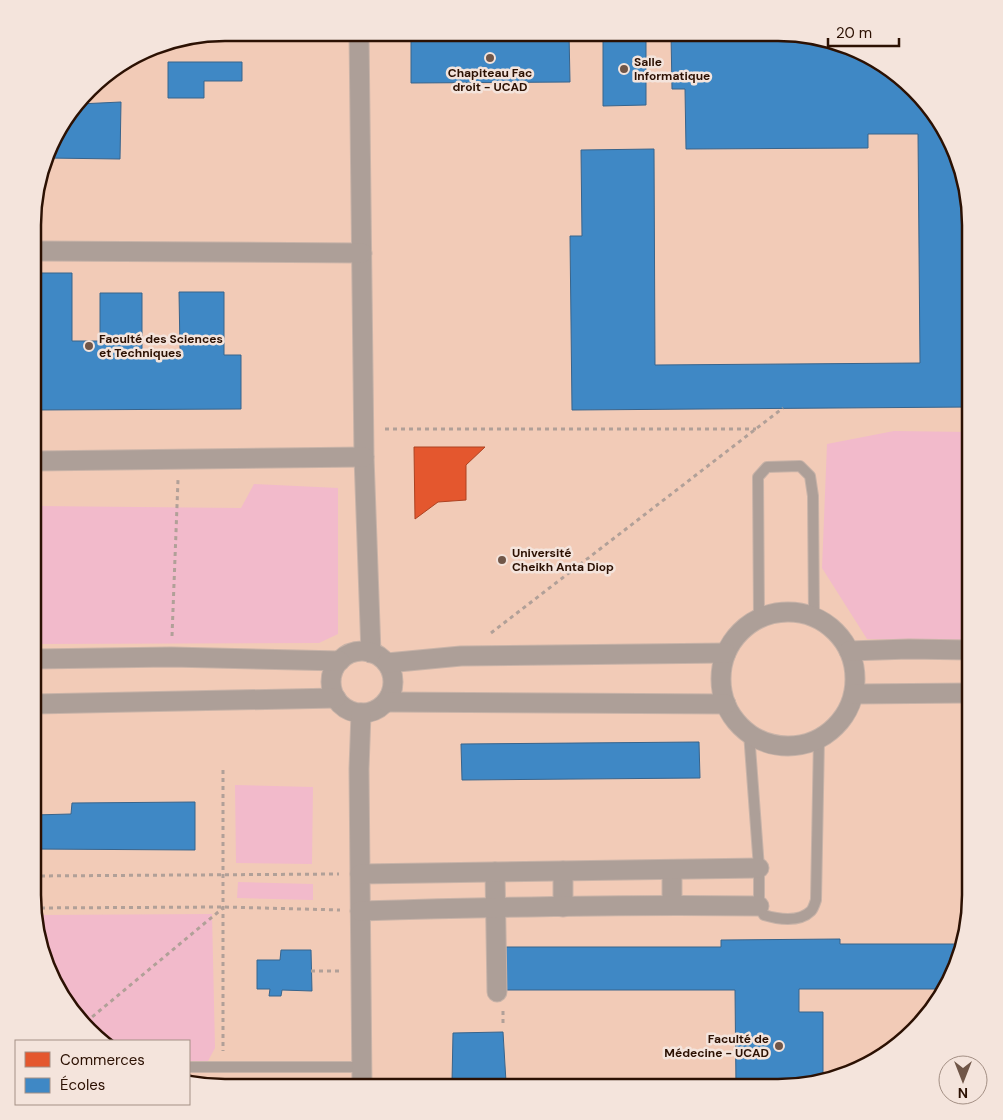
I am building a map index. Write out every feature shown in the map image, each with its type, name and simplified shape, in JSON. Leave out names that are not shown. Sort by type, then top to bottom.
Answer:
[{"type":"street","points":[[359,41],[364,457],[379,658]]},
{"type":"street","points":[[41,252],[362,253]]},
{"type":"street","points":[[41,462],[364,457]]},
{"type":"street","points":[[796,612],[814,617],[828,625],[849,650],[855,672],[854,694],[846,712],[835,727],[819,738],[802,744],[783,746],[765,742],[749,733],[735,720],[726,704],[721,687],[721,670],[726,653],[734,639],[759,618],[777,613],[796,612]]},
{"type":"street","points":[[849,650],[962,650]]},
{"type":"street","points":[[363,651],[379,658],[392,672],[394,682],[392,693],[387,702],[371,712],[361,713],[351,711],[342,706],[332,689],[334,669],[340,661],[355,652],[363,651]]},
{"type":"street","points":[[379,658],[726,653]]},
{"type":"street","points":[[41,659],[171,657],[340,661]]},
{"type":"street","points":[[854,694],[962,693]]},
{"type":"street","points":[[41,704],[336,698]]},
{"type":"street","points":[[387,702],[726,704]]},
{"type":"street","points":[[361,713],[360,911],[362,1079]]},
{"type":"street","points":[[360,874],[758,868]]},
{"type":"street","points":[[672,870],[672,905]]},
{"type":"street","points":[[563,871],[563,907]]},
{"type":"street","points":[[495,872],[497,992]]},
{"type":"street","points":[[360,911],[495,907],[759,906]]},
{"type":"lane","points":[[759,618],[758,477],[767,468],[800,466],[810,476],[813,496],[814,617]]},
{"type":"lane","points":[[749,733],[759,906],[764,915],[777,918],[798,918],[811,911],[816,900],[819,738]]},
{"type":"lane","points":[[190,1067],[362,1067]]},
{"type":"path","points":[[461,656],[783,408]]},
{"type":"path","points":[[364,428],[757,429]]},
{"type":"path","points":[[171,657],[179,459]]},
{"type":"path","points":[[223,770],[223,1067]]},
{"type":"path","points":[[41,876],[360,874]]},
{"type":"path","points":[[90,1019],[223,907]]},
{"type":"path","points":[[42,908],[223,907],[360,911]]},
{"type":"path","points":[[311,971],[361,971]]},
{"type":"shaded area","name":"Université Cheikh Anta Diop","points":[[225,41],[778,41],[802,43],[848,55],[880,72],[908,95],[931,123],[943,144],[952,166],[958,189],[962,225],[962,895],[958,931],[952,954],[943,976],[924,1007],[908,1025],[880,1048],[859,1060],[837,1069],[814,1075],[778,1079],[225,1079],[190,1075],[190,1040],[112,1040],[95,1025],[72,997],[60,976],[51,954],[45,931],[41,895],[41,225],[43,201],[51,166],[60,144],[79,113],[95,95],[113,79],[144,60],[166,51],[201,43]]},
{"type":"shaded area","points":[[894,431],[962,432],[962,641],[867,639],[822,568],[827,444]]},
{"type":"shaded area","points":[[254,484],[338,488],[338,634],[319,643],[41,644],[41,506],[241,508]]},
{"type":"shaded area","points":[[235,785],[313,787],[312,864],[236,863]]},
{"type":"shaded area","points":[[238,882],[313,884],[313,900],[237,898]]},
{"type":"shaded area","points":[[212,914],[215,1048],[208,1061],[190,1061],[190,1040],[112,1040],[79,1007],[66,987],[51,954],[43,915]]},
{"type":"building: Commerces","points":[[414,447],[485,447],[466,465],[466,500],[438,502],[415,519]]},
{"type":"building: Écoles","name":"Chapiteau Fac droit - UCAD","points":[[411,41],[569,41],[570,82],[411,83]]},
{"type":"building: Écoles","name":"Salle Informatique","points":[[603,41],[646,41],[646,105],[603,106]]},
{"type":"building: Écoles","points":[[671,41],[778,41],[814,45],[848,55],[880,72],[908,95],[924,113],[943,144],[952,166],[958,189],[962,225],[962,407],[572,410],[570,236],[582,236],[581,150],[654,149],[655,365],[920,363],[918,134],[868,134],[868,148],[686,149],[685,89],[672,89]]},
{"type":"building: Écoles","points":[[168,62],[242,62],[242,81],[204,81],[204,98],[168,98]]},
{"type":"building: Écoles","points":[[121,102],[120,159],[54,158],[72,123],[87,104]]},
{"type":"building: Écoles","name":"Faculté des Sciences et Techniques","points":[[41,273],[72,273],[72,341],[100,341],[100,293],[142,293],[142,350],[180,350],[179,292],[224,292],[224,355],[241,355],[241,409],[41,410]]},
{"type":"building: Écoles","points":[[699,742],[700,778],[462,780],[461,744]]},
{"type":"building: Écoles","points":[[195,802],[195,850],[41,849],[41,815],[71,814],[72,803]]},
{"type":"building: Écoles","name":"Faculté de Médecine - UCAD","points":[[840,939],[840,944],[954,944],[948,965],[936,989],[799,989],[799,1012],[823,1012],[823,1073],[802,1077],[736,1079],[735,990],[502,990],[502,947],[721,947],[721,940]]},
{"type":"building: Écoles","points":[[281,950],[311,950],[312,991],[282,990],[281,996],[269,996],[270,989],[257,989],[257,960],[280,960]]},
{"type":"building: Écoles","points":[[503,1032],[506,1079],[452,1079],[453,1033]]},
{"type":"place","name":"Chapiteau Fac droit - UCAD","points":[[490,58]]},
{"type":"place","name":"Salle Informatique","points":[[624,69]]},
{"type":"place","name":"Faculté des Sciences et Techniques","points":[[89,346]]},
{"type":"place","name":"Université Cheikh Anta Diop","points":[[502,560]]},
{"type":"place","name":"Faculté de Médecine - UCAD","points":[[779,1046]]}]
